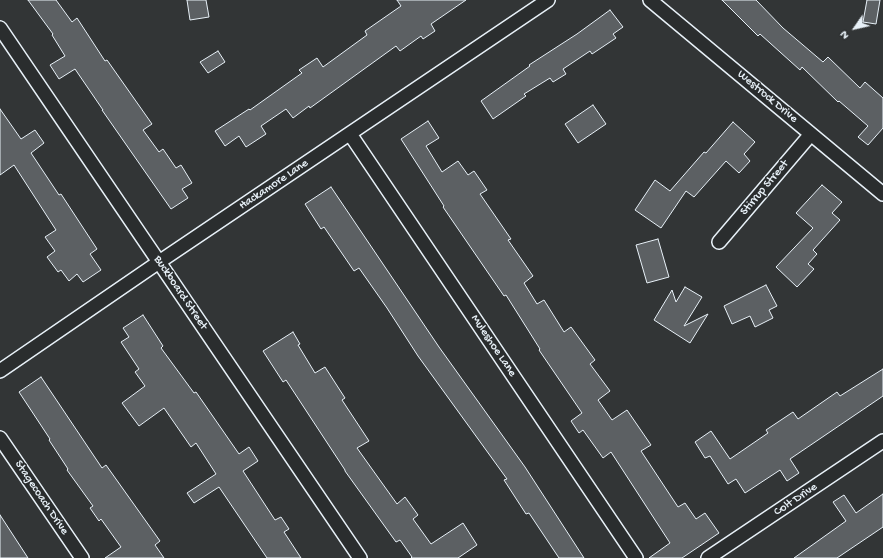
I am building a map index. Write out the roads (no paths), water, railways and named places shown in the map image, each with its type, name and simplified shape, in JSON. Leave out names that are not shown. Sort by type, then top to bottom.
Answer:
[{"type":"street","name":"Hackamore Lane","points":[[0,371],[548,0]]},
{"type":"street","name":"Westrock Drive","points":[[650,0],[883,194]]},
{"type":"street","name":"Buckboard Street","points":[[0,28],[360,558]]},
{"type":"street","name":"Muleshoe Lane","points":[[350,134],[636,558]]},
{"type":"street","name":"Stirrup Street","points":[[719,242],[811,134]]},
{"type":"street","name":"Stagecoach Drive","points":[[0,438],[82,558]]},
{"type":"street","name":"Colt Drive","points":[[708,558],[883,441]]}]
